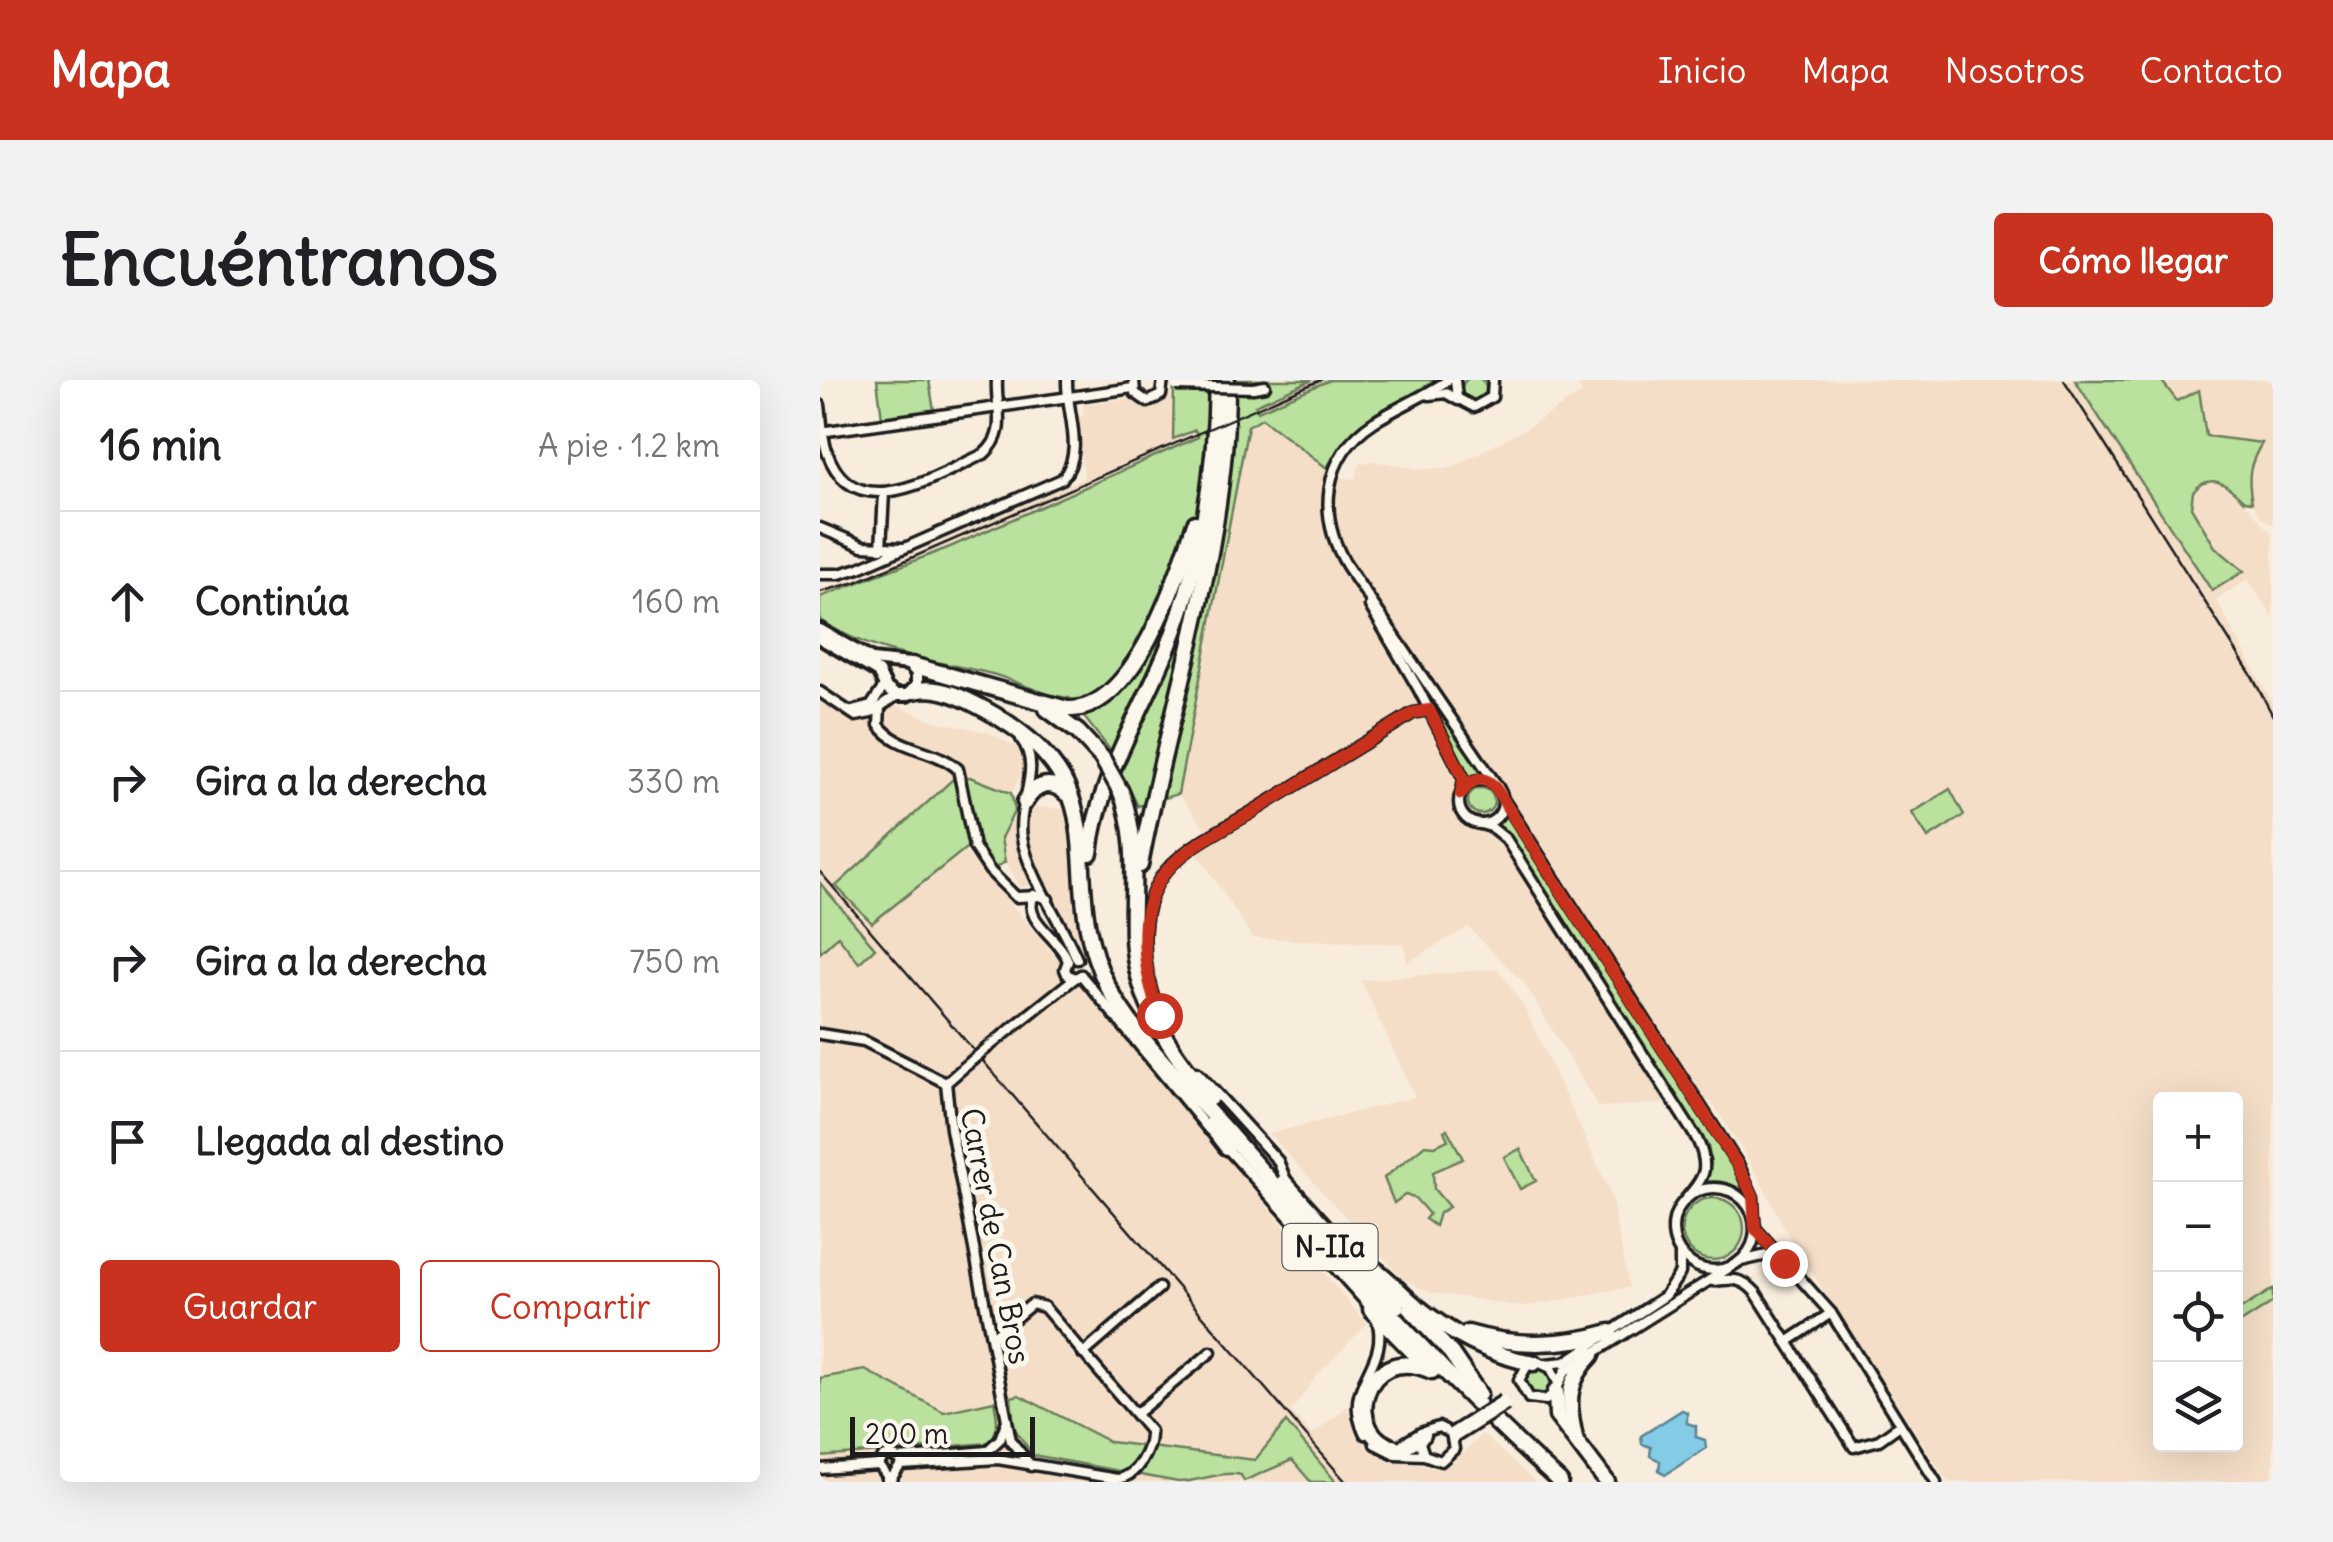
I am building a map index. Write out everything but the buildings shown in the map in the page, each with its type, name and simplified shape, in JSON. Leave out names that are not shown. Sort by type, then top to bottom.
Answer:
[{"type":"highway","points":[[1118,1000],[1105,971],[1092,918],[1088,869],[1092,835],[1102,799],[1170,641],[1192,575],[1206,507],[1217,380]]},
{"type":"highway","points":[[1134,900],[1207,570],[1224,449],[1227,380]]},
{"type":"highway","points":[[1005,689],[1066,709],[1093,706],[1106,696],[1140,652],[1174,585],[1212,454]]},
{"type":"highway","name":"N-IIa","points":[[912,666],[1005,689],[1062,718],[1102,758],[1121,792],[1133,834],[1138,972],[1158,1030],[1224,1116],[1353,1257],[1479,1394],[1573,1482]]},
{"type":"highway","name":"N-IIa","points":[[914,690],[931,689],[952,695],[1002,719],[1047,757],[1075,803],[1081,829],[1088,926],[1103,975],[1118,1000],[1174,1071],[1331,1248],[1492,1419],[1560,1482]]},
{"type":"highway","points":[[1025,802],[1034,789],[1047,784],[1061,788],[1075,803]]},
{"type":"highway","points":[[1174,1071],[1226,1147]]},
{"type":"highway","points":[[1353,1257],[1372,1266],[1425,1313],[1496,1356],[1540,1364]]},
{"type":"highway","points":[[1388,1280],[1451,1353],[1479,1394]]},
{"type":"highway","points":[[1372,1308],[1432,1370],[1492,1419]]},
{"type":"highway","points":[[1447,1325],[1516,1343],[1572,1341],[1610,1332]]},
{"type":"highway","points":[[1576,1437],[1569,1392],[1572,1378],[1592,1355]]},
{"type":"highway","points":[[1423,1435],[1400,1449],[1385,1444],[1369,1427],[1364,1404],[1374,1378],[1388,1367],[1409,1363],[1432,1370]]},
{"type":"highway","points":[[1557,1387],[1557,1416],[1607,1482]]},
{"type":"main road","name":"N-IIa","points":[[820,630],[879,663],[903,662],[912,666]]},
{"type":"main road","points":[[820,638],[872,668],[896,696]]},
{"type":"main road","points":[[885,683],[888,668],[894,664]]},
{"type":"main road","points":[[912,666],[918,677],[914,690]]},
{"type":"main road","name":"N-IIa","points":[[896,696],[914,690]]},
{"type":"street","points":[[820,404],[822,432],[831,460],[845,478],[862,489],[884,492],[905,489],[986,452],[1000,430],[997,380]]},
{"type":"street","points":[[820,574],[839,574],[871,563],[1062,479],[1074,453],[1067,380]]},
{"type":"street","points":[[1461,403],[1452,380],[1365,429],[1346,450],[1331,477],[1327,507],[1332,536],[1464,779],[1461,809],[1470,820],[1492,827],[1506,839],[1697,1138],[1704,1155],[1705,1172],[1684,1201],[1673,1226],[1680,1252],[1680,1273],[1672,1289],[1565,1362],[1540,1364],[1522,1372],[1522,1391]]},
{"type":"street","points":[[1425,396],[1446,393],[1474,408],[1487,402],[1494,392],[1493,380]]},
{"type":"street","points":[[822,432],[1134,384],[1138,398],[1148,402],[1158,398],[1163,383],[1265,386]]},
{"type":"street","points":[[881,548],[884,492]]},
{"type":"street","points":[[820,528],[874,553],[871,563]]},
{"type":"street","points":[[863,546],[908,548]]},
{"type":"street","points":[[1362,588],[1498,787],[1738,1166],[1753,1196],[1753,1243],[1736,1264],[1565,1371],[1557,1387],[1538,1402],[1522,1391]]},
{"type":"street","points":[[846,711],[871,706],[885,683]]},
{"type":"street","points":[[820,692],[856,716],[864,716],[896,696]]},
{"type":"street","points":[[880,707],[879,725],[890,738],[957,767],[962,777],[970,835],[981,859],[1010,893],[1021,898],[1048,898]]},
{"type":"street","points":[[1288,1186],[1278,1161],[1188,1062],[1164,1025],[1150,981],[1145,944],[1148,909],[1158,882],[1176,861],[1413,713],[1429,710]]},
{"type":"street","points":[[1002,719],[1030,753],[1022,836],[1037,887],[1029,905],[1030,914],[1072,960],[1084,966],[1078,976]]},
{"type":"street","points":[[1461,794],[1477,780],[1498,787]]},
{"type":"street","points":[[1477,823],[1496,818],[1503,799]]},
{"type":"street","points":[[1034,872],[1072,960]]},
{"type":"street","name":"Carrer de Can Bros","points":[[1056,991],[1072,960]]},
{"type":"street","points":[[1066,972],[1078,976],[1185,1103],[1372,1308],[1381,1338],[1375,1361],[1360,1384],[1356,1409],[1371,1440],[1386,1452],[1424,1455],[1437,1461],[1448,1458],[1454,1449],[1452,1436]]},
{"type":"street","name":"Carrer de Can Bros","points":[[1031,1466],[1010,1440],[951,1130],[946,1083],[1078,976]]},
{"type":"street","points":[[820,1034],[864,1041],[946,1083]]},
{"type":"street","points":[[1684,1201],[1706,1189],[1730,1191],[1748,1206],[1755,1224],[1784,1263],[1831,1314],[1936,1482]]},
{"type":"street","points":[[1680,1252],[1699,1268],[1711,1270],[1767,1256],[1784,1263]]},
{"type":"street","points":[[1708,1281],[1736,1278],[1746,1282],[1854,1446],[1879,1440],[1900,1426]]},
{"type":"street","points":[[1084,1354],[1159,1288]]},
{"type":"street","points":[[879,1465],[886,1455],[900,1462],[1001,1461],[1126,1478],[1134,1471],[1151,1436],[1137,1414],[1044,1306],[1032,1304],[992,1337]]},
{"type":"street","points":[[1788,1342],[1831,1314]]},
{"type":"street","points":[[1137,1414],[1211,1352]]},
{"type":"street","points":[[1540,1364],[1554,1372],[1557,1387]]},
{"type":"street","points":[[1452,1436],[1522,1391]]},
{"type":"street","name":"Carrer de Can Bros","points":[[996,1443],[1006,1421]]},
{"type":"street","points":[[1424,1455],[1420,1444],[1423,1435],[1434,1427],[1452,1436]]},
{"type":"street","points":[[900,1462],[980,1453],[1010,1440]]},
{"type":"street","points":[[996,1443],[1001,1461]]},
{"type":"street","points":[[1001,1461],[1013,1458],[1016,1450]]},
{"type":"street","points":[[879,1465],[890,1479],[900,1462]]},
{"type":"street","points":[[820,1469],[879,1465]]},
{"type":"shaded area","points":[[1312,380],[1330,380],[1258,411],[1255,405]]},
{"type":"shaded area","points":[[1576,380],[2075,380],[2211,592],[2243,571],[2215,547],[2191,507],[2198,485],[2218,481],[2230,486],[2273,535],[2273,618],[2248,579],[2216,600],[2273,704],[2273,1482],[1948,1482],[1792,1242],[1756,1172],[1711,1101],[1598,1107],[1525,984],[1468,927],[1407,963],[1404,944],[1253,938],[1197,853],[1215,841],[1178,794],[1248,426],[1262,418],[1340,478],[1355,479],[1360,464],[1374,461],[1420,469],[1450,468],[1529,427],[1582,393]]},
{"type":"shaded area","points":[[2161,380],[2273,380],[2273,525],[2261,517],[2252,502],[2250,462],[2206,436],[2199,391],[2176,401]]},
{"type":"shaded area","points":[[1171,392],[1173,439],[1195,430],[1198,437],[950,547],[820,597],[820,589],[859,578],[1084,478],[1077,416],[1084,415],[1083,404],[1132,398],[1142,407],[1154,407]]},
{"type":"shaded area","points":[[820,685],[840,702],[867,710],[890,703],[934,721],[991,733],[1017,748],[1026,767],[1011,793],[970,777],[872,922],[963,849],[1079,983],[1367,1324],[1318,1374],[1291,1411],[1312,1435],[1347,1407],[1362,1442],[1397,1459],[1431,1467],[1464,1453],[1482,1434],[1535,1482],[1336,1482],[1286,1423],[1255,1460],[1110,1442],[1019,1395],[1014,1428],[1033,1455],[1178,1482],[820,1482],[820,1457],[988,1443],[994,1401],[944,1412],[865,1370],[820,1378],[820,953],[837,936],[875,948],[820,883]]},
{"type":"shaded area","points":[[1029,807],[1068,809],[1075,833],[1075,882],[1088,958],[1084,961],[1032,855],[1027,836]]},
{"type":"shaded area","points":[[1018,813],[1017,837],[1033,883],[1021,888],[1005,861],[1001,838]]},
{"type":"shaded area","points":[[1498,969],[1523,1005],[1610,1192],[1629,1287],[1524,1307],[1429,1292],[1403,1279],[1269,1134],[1415,1097],[1361,980]]},
{"type":"shaded area","points":[[1292,1460],[1312,1482],[1198,1482],[1229,1472],[1242,1475],[1245,1481]]},
{"type":"green space","points":[[1474,377],[1483,380],[1483,398],[1474,401],[1465,398],[1462,389],[1465,380]]},
{"type":"green space","points":[[877,380],[929,380],[934,411],[882,418]]},
{"type":"green space","points":[[1174,380],[1312,380],[1255,405],[1258,411],[1330,380],[1443,380],[1362,426],[1327,468],[1262,418],[1248,426],[1178,794],[1138,806],[1110,750],[1069,698],[988,673],[881,648],[820,620],[820,597],[950,547],[1198,437],[1195,430],[1173,439]]},
{"type":"green space","points":[[2075,380],[2161,380],[2177,401],[2199,390],[2206,436],[2262,443],[2250,471],[2252,502],[2213,481],[2193,492],[2191,507],[2215,547],[2244,571],[2212,591]]},
{"type":"green space","points":[[1424,684],[1485,776],[1471,779],[1421,686]]},
{"type":"green space","points":[[970,777],[1011,793],[1015,810],[1001,838],[1005,862],[995,868],[975,841],[872,923],[836,886],[952,780]]},
{"type":"green space","points":[[1481,788],[1490,792],[1494,801],[1490,810],[1481,814],[1472,810],[1468,801],[1472,792]]},
{"type":"green space","points":[[1950,789],[1964,815],[1928,838],[1912,813]]},
{"type":"green space","points":[[1503,814],[1516,823],[1741,1178],[1747,1194],[1728,1183],[1705,1182],[1711,1164],[1708,1146],[1506,831],[1496,823]]},
{"type":"green space","points":[[820,883],[875,948],[859,963],[838,936],[820,953]]},
{"type":"green space","points":[[1447,1129],[1463,1159],[1433,1172],[1434,1189],[1449,1207],[1439,1213],[1435,1226],[1425,1219],[1429,1214],[1415,1198],[1405,1195],[1394,1203],[1384,1178],[1425,1145],[1435,1146],[1448,1140],[1444,1131]]},
{"type":"green space","points":[[1520,1149],[1536,1181],[1520,1189],[1504,1157]]},
{"type":"green space","points":[[1713,1198],[1735,1207],[1744,1229],[1735,1251],[1713,1260],[1691,1251],[1682,1229],[1691,1207]]},
{"type":"green space","points":[[2273,1289],[2273,1302],[2243,1321],[2243,1308]]},
{"type":"green space","points":[[1539,1367],[1549,1371],[1553,1381],[1549,1391],[1539,1395],[1529,1391],[1525,1381],[1529,1371]]},
{"type":"green space","points":[[865,1370],[944,1412],[994,1401],[995,1433],[988,1443],[820,1457],[820,1378]]},
{"type":"green space","points":[[1019,1395],[1110,1442],[1255,1460],[1286,1422],[1336,1482],[1311,1482],[1292,1460],[1244,1481],[1241,1475],[1233,1474],[1178,1482],[1033,1455],[1014,1428],[1011,1397]]},
{"type":"water","points":[[1682,1410],[1687,1412],[1687,1423],[1696,1426],[1696,1437],[1705,1440],[1706,1448],[1665,1475],[1659,1470],[1660,1461],[1650,1456],[1651,1447],[1642,1444],[1641,1436]]},
{"type":"railway","points":[[820,592],[856,582],[1321,380]]},
{"type":"railway","points":[[2064,380],[2252,676],[2273,716]]},
{"type":"railway","points":[[820,872],[1346,1482]]},
{"type":"route","points":[[1159,1015],[1145,944],[1152,894],[1166,871],[1210,838],[1413,713],[1429,710],[1464,779],[1461,794],[1477,780],[1498,787],[1507,807],[1747,1180],[1753,1196],[1755,1228],[1784,1263]]}]
